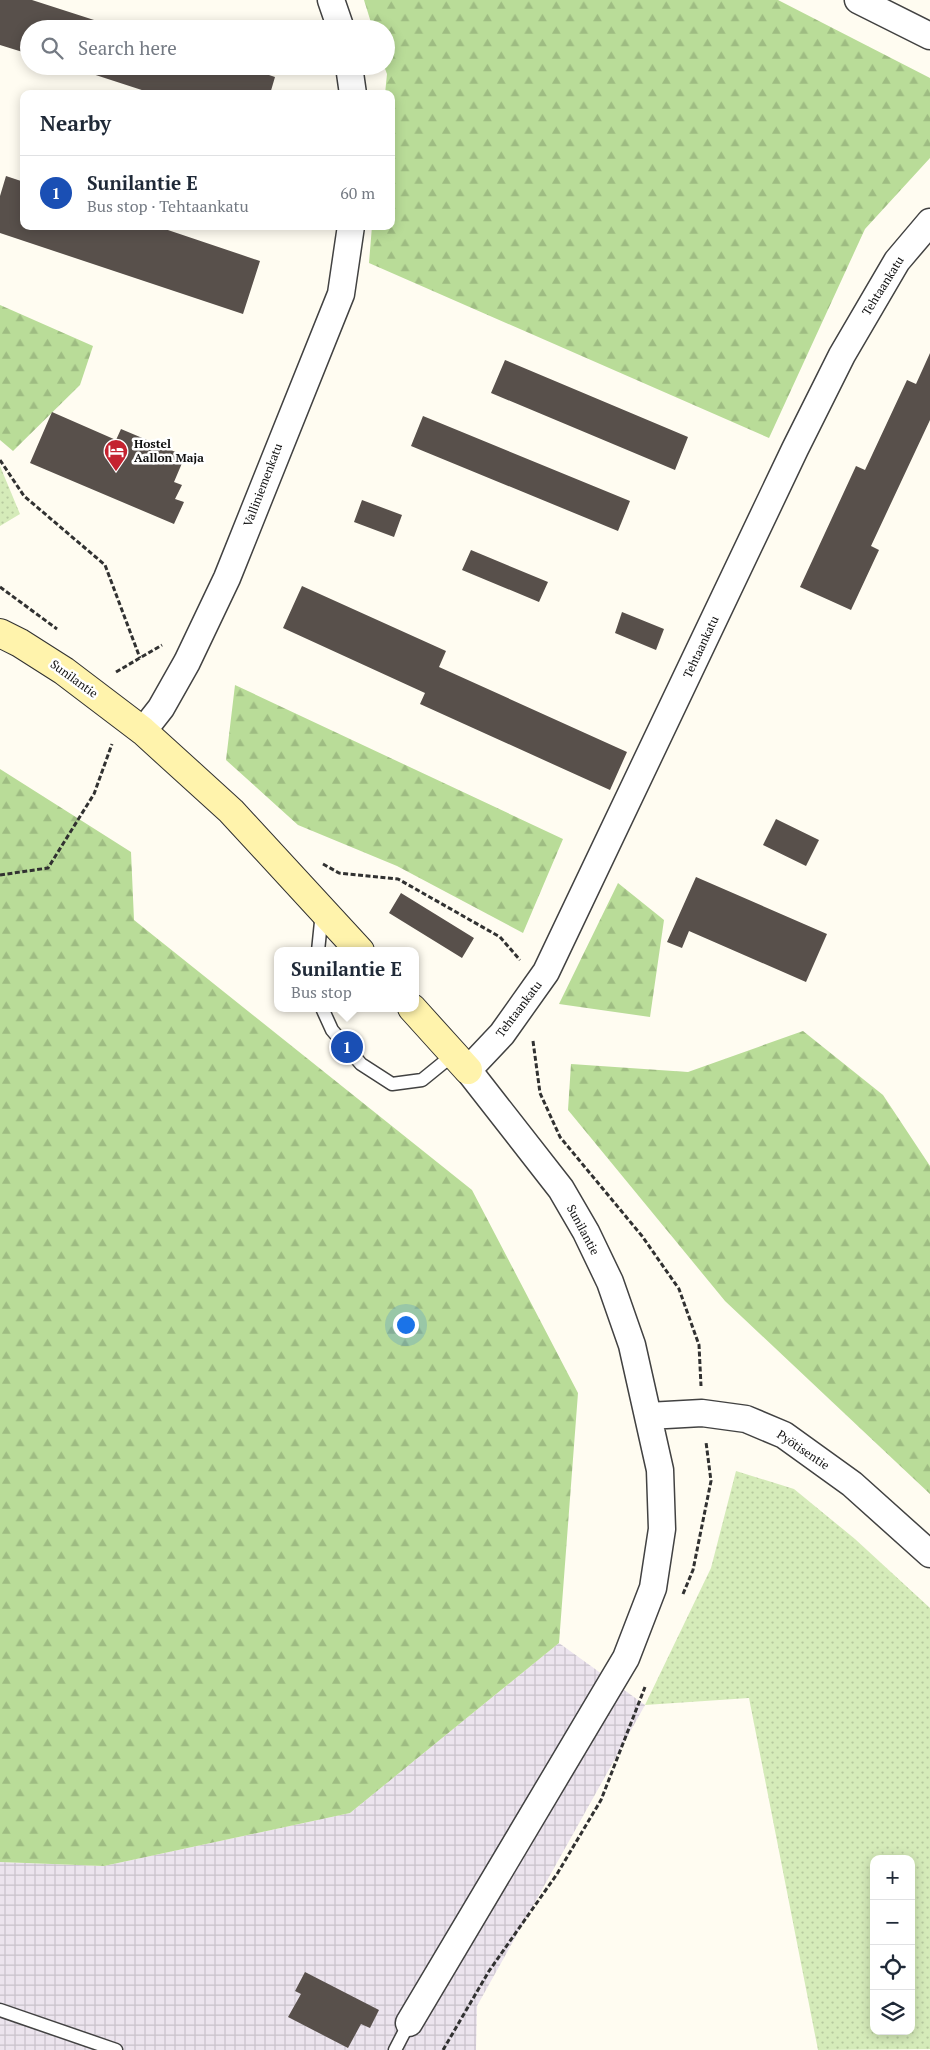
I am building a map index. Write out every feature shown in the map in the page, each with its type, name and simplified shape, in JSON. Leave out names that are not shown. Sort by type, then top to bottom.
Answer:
[{"type":"street","points":[[331,0],[338,20]]},
{"type":"street","points":[[858,0],[930,36]]},
{"type":"street","points":[[350,75],[352,90]]},
{"type":"street","name":"Tehtaankatu","points":[[461,1062],[502,1034],[546,972],[842,354],[897,261],[930,222]]},
{"type":"street","name":"Valliniemenkatu","points":[[144,732],[162,708],[226,578],[341,294],[350,230]]},
{"type":"street","name":"Sunilantie","points":[[0,632],[64,671],[144,732],[231,812],[356,947]]},
{"type":"street","points":[[416,1012],[461,1062]]},
{"type":"street","name":"Sunilantie","points":[[409,2023],[626,1658],[654,1588],[662,1529],[660,1470],[632,1345],[610,1282],[586,1232],[561,1189],[461,1062]]},
{"type":"street","name":"Pyötisentie","points":[[648,1416],[702,1413],[746,1419],[784,1435],[852,1484],[930,1554]]},
{"type":"lane","points":[[318,947],[322,910]]},
{"type":"lane","points":[[324,1012],[332,1030],[361,1064],[392,1084],[422,1080],[461,1062]]},
{"type":"lane","points":[[0,2010],[116,2050]]},
{"type":"lane","points":[[395,2050],[409,2023]]},
{"type":"path","points":[[0,460],[24,496],[105,565],[140,658]]},
{"type":"path","points":[[0,875],[48,868],[94,794],[122,715]]},
{"type":"path","points":[[319,862],[340,873],[398,879],[500,937],[527,968],[528,999],[540,1093],[560,1137],[642,1236],[679,1289],[699,1344],[702,1413],[711,1480],[693,1570],[682,1597]]},
{"type":"path","points":[[443,2050],[489,1971],[557,1874],[601,1800],[648,1679]]},
{"type":"shaded area","points":[[559,1643],[645,1705],[477,2006],[476,2050],[0,2050],[0,1862],[104,1866],[350,1813]]},
{"type":"green space","points":[[364,0],[778,0],[930,78],[930,158],[865,229],[769,438],[369,263],[372,230],[395,230],[395,90],[385,90],[387,75],[395,75],[395,20],[370,20]]},
{"type":"green space","points":[[0,305],[93,346],[80,385],[13,451],[0,440]]},
{"type":"green space","points":[[0,466],[20,514],[0,526]]},
{"type":"green space","points":[[235,685],[563,839],[523,933],[397,866],[298,825],[226,760]]},
{"type":"green space","points":[[0,769],[131,852],[134,920],[472,1190],[578,1393],[559,1643],[350,1813],[104,1866],[0,1862]]},
{"type":"green space","points":[[618,883],[664,920],[650,1017],[559,1004]]},
{"type":"green space","points":[[803,1031],[883,1095],[930,1166],[930,1494],[725,1301],[568,1110],[571,1064],[688,1072]]},
{"type":"green space","points":[[736,1471],[794,1489],[855,1539],[930,1608],[930,2049],[818,2050],[749,1698],[645,1705],[711,1568]]},
{"type":"building","points":[[0,0],[32,0],[94,20],[20,20],[20,51],[0,45]]},
{"type":"building","points":[[96,75],[269,75],[275,77],[271,90],[142,90]]},
{"type":"building","points":[[6,176],[20,181],[20,230],[168,230],[260,261],[243,314],[0,233],[0,196]]},
{"type":"building","points":[[930,353],[930,420],[871,546],[879,550],[851,610],[800,587],[856,466],[865,470],[907,380],[916,384]]},
{"type":"building","points":[[505,360],[688,437],[675,470],[491,393]]},
{"type":"building","name":"Hostel Aallon Maja","points":[[52,412],[116,440],[121,429],[185,456],[174,482],[182,485],[175,499],[184,502],[174,524],[30,463]]},
{"type":"building","points":[[423,416],[630,501],[618,531],[411,446]]},
{"type":"building","points":[[362,500],[402,515],[394,537],[354,522]]},
{"type":"building","points":[[471,550],[548,582],[539,602],[462,570]]},
{"type":"building","points":[[302,586],[446,651],[439,667],[627,752],[610,790],[420,704],[425,693],[283,628]]},
{"type":"building","points":[[622,612],[664,629],[656,650],[615,633]]},
{"type":"building","points":[[776,819],[819,840],[806,866],[763,845]]},
{"type":"building","points":[[696,877],[827,934],[806,982],[689,931],[682,948],[667,942]]},
{"type":"building","points":[[401,893],[474,938],[462,958],[389,913]]},
{"type":"building","points":[[305,1972],[379,2010],[370,2028],[361,2024],[348,2048],[288,2017],[301,1994],[295,1991]]},
{"type":"place","name":"Hostel Aallon Maja","points":[[116,472]]},
{"type":"place","name":"Sunilantie E","points":[[347,1047]]}]
